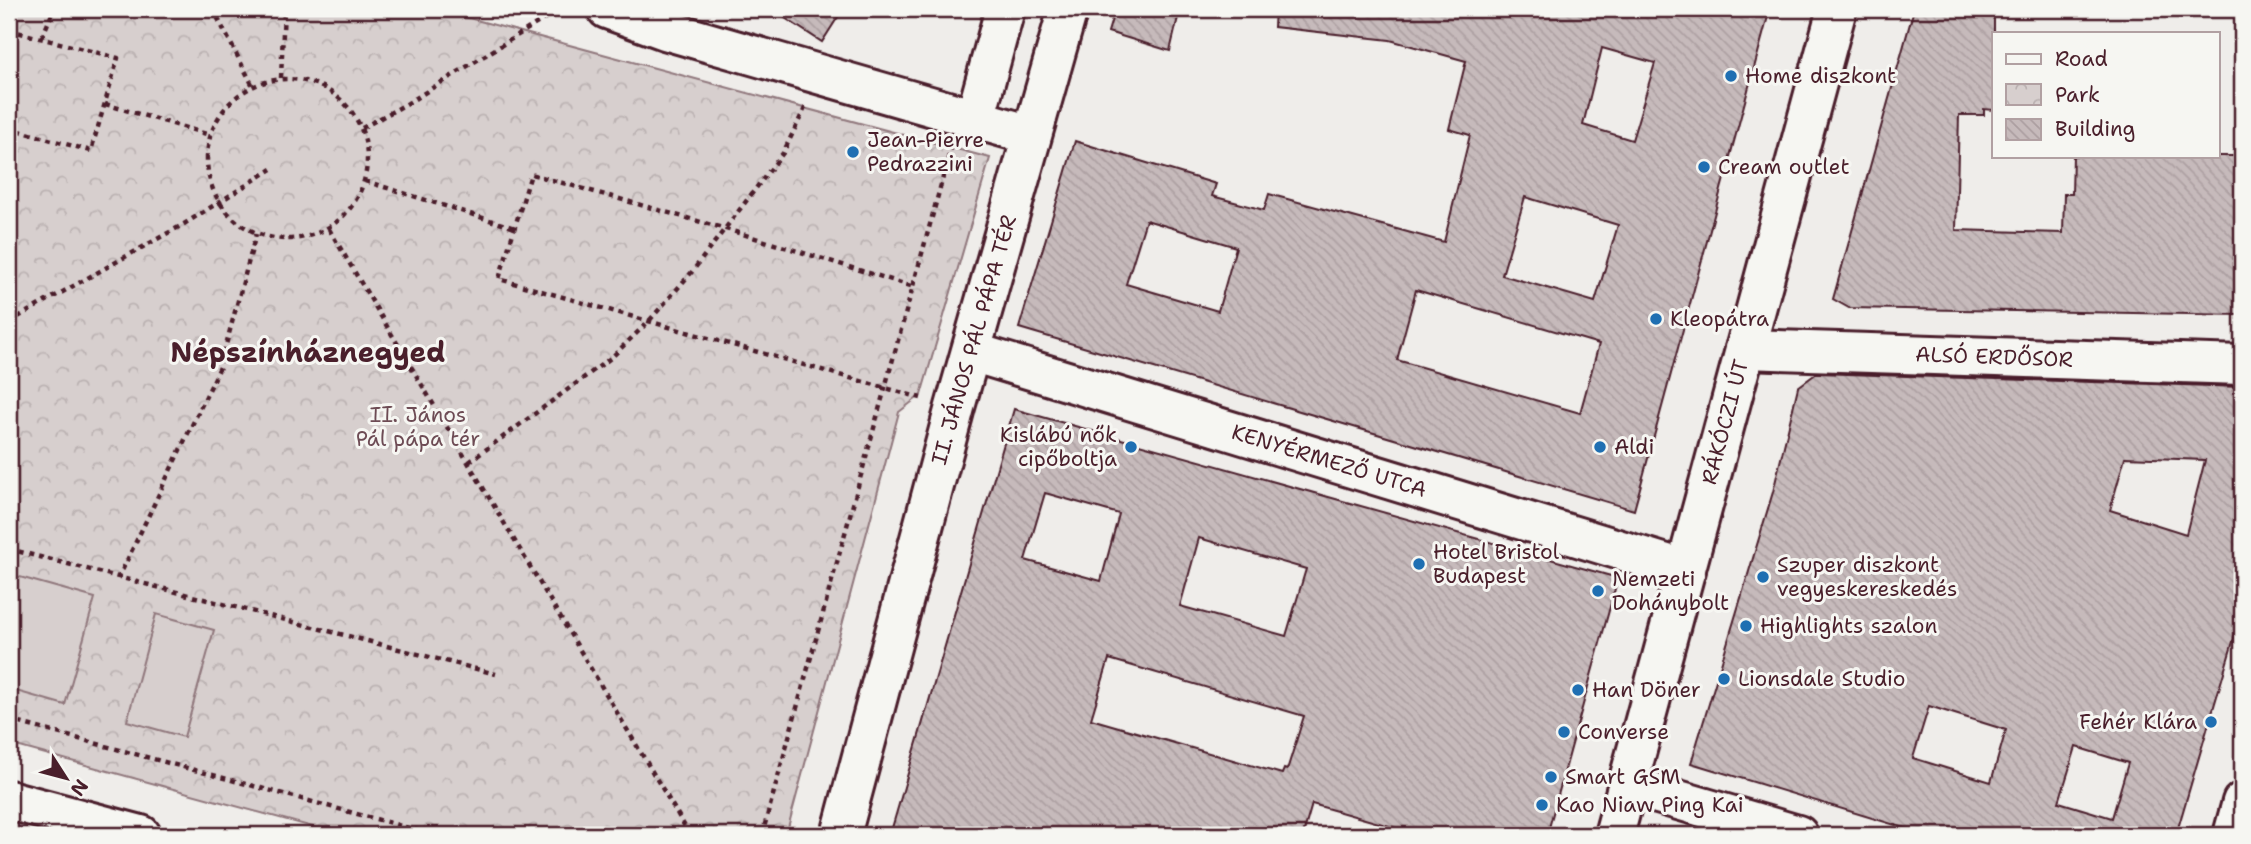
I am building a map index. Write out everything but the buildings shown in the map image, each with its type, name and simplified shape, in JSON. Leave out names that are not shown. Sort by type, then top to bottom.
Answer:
[{"type":"street","points":[[607,9],[667,19],[820,74],[1031,135]]},
{"type":"street","points":[[968,117],[1005,9]]},
{"type":"street","name":"II. JÁNOS PÁL PÁPA TÉR","points":[[841,835],[955,407],[1068,9]]},
{"type":"street","name":"RÁKÓCZI ÚT","points":[[1614,835],[1837,9]]},
{"type":"street","name":"ALSÓ ERDŐSOR","points":[[1745,349],[2242,365]]},
{"type":"street","name":"KENYÉRMEZŐ UTCA","points":[[972,352],[1686,570]]},
{"type":"street","points":[[1628,785],[1798,835]]},
{"type":"street","points":[[9,800],[141,835]]},
{"type":"street","points":[[2233,835],[2242,802]]},
{"type":"path","points":[[42,37],[54,9]]},
{"type":"path","points":[[213,9],[253,86]]},
{"type":"path","points":[[281,79],[284,9]]},
{"type":"path","points":[[362,128],[408,103],[560,9]]},
{"type":"path","points":[[9,30],[118,58],[91,152],[9,128]]},
{"type":"path","points":[[469,462],[612,357],[649,321],[726,229],[783,153],[820,74]]},
{"type":"path","points":[[281,79],[306,81],[329,90],[349,106],[362,128],[368,153],[365,181],[350,210],[329,229],[299,239],[282,240],[256,234],[231,217],[219,203],[207,168],[210,135],[227,105],[253,86],[281,79]]},
{"type":"path","points":[[105,104],[210,135]]},
{"type":"path","points":[[762,835],[911,286],[968,117]]},
{"type":"path","points":[[9,322],[219,203],[272,169]]},
{"type":"path","points":[[911,286],[726,229],[531,174],[499,279],[955,407]]},
{"type":"path","points":[[365,181],[515,228]]},
{"type":"path","points":[[329,229],[690,835]]},
{"type":"path","points":[[118,579],[220,367],[256,234]]},
{"type":"path","points":[[9,549],[496,674]]},
{"type":"path","points":[[9,720],[435,835]]},
{"type":"green space","name":"II. János Pál pápa tér","points":[[9,9],[450,9],[454,14],[990,158],[921,395],[899,412],[786,835],[342,835],[9,744]]},
{"type":"green space","points":[[9,574],[95,598],[65,705],[9,689]]},
{"type":"green space","points":[[156,614],[214,630],[184,737],[127,721]]},
{"type":"place","name":"Home diszkont","points":[[1731,76]]},
{"type":"place","name":"Jean-Pierre Pedrazzini","points":[[853,152]]},
{"type":"place","name":"Cream outlet","points":[[1704,167]]},
{"type":"place","name":"Kleopátra","points":[[1656,319]]},
{"type":"place","name":"Kislábú nők cipőboltja","points":[[1131,447]]},
{"type":"place","name":"Aldi","points":[[1600,447]]},
{"type":"place","name":"Hotel Bristol Budapest","points":[[1419,564]]},
{"type":"place","name":"Szuper diszkont vegyeskereskedés","points":[[1763,577]]},
{"type":"place","name":"Nemzeti Dohánybolt","points":[[1598,591]]},
{"type":"place","name":"Highlights szalon","points":[[1746,626]]},
{"type":"place","name":"Lionsdale Studio","points":[[1724,679]]},
{"type":"place","name":"Han Döner","points":[[1578,690]]},
{"type":"place","name":"Fehér Klára","points":[[2211,722]]},
{"type":"place","name":"Converse","points":[[1564,732]]},
{"type":"place","name":"Smart GSM","points":[[1551,777]]},
{"type":"place","name":"Kao Niaw Ping Kai","points":[[1542,805]]},
{"type":"district","name":"Népszínháznegyed","points":[[308,352]]}]
